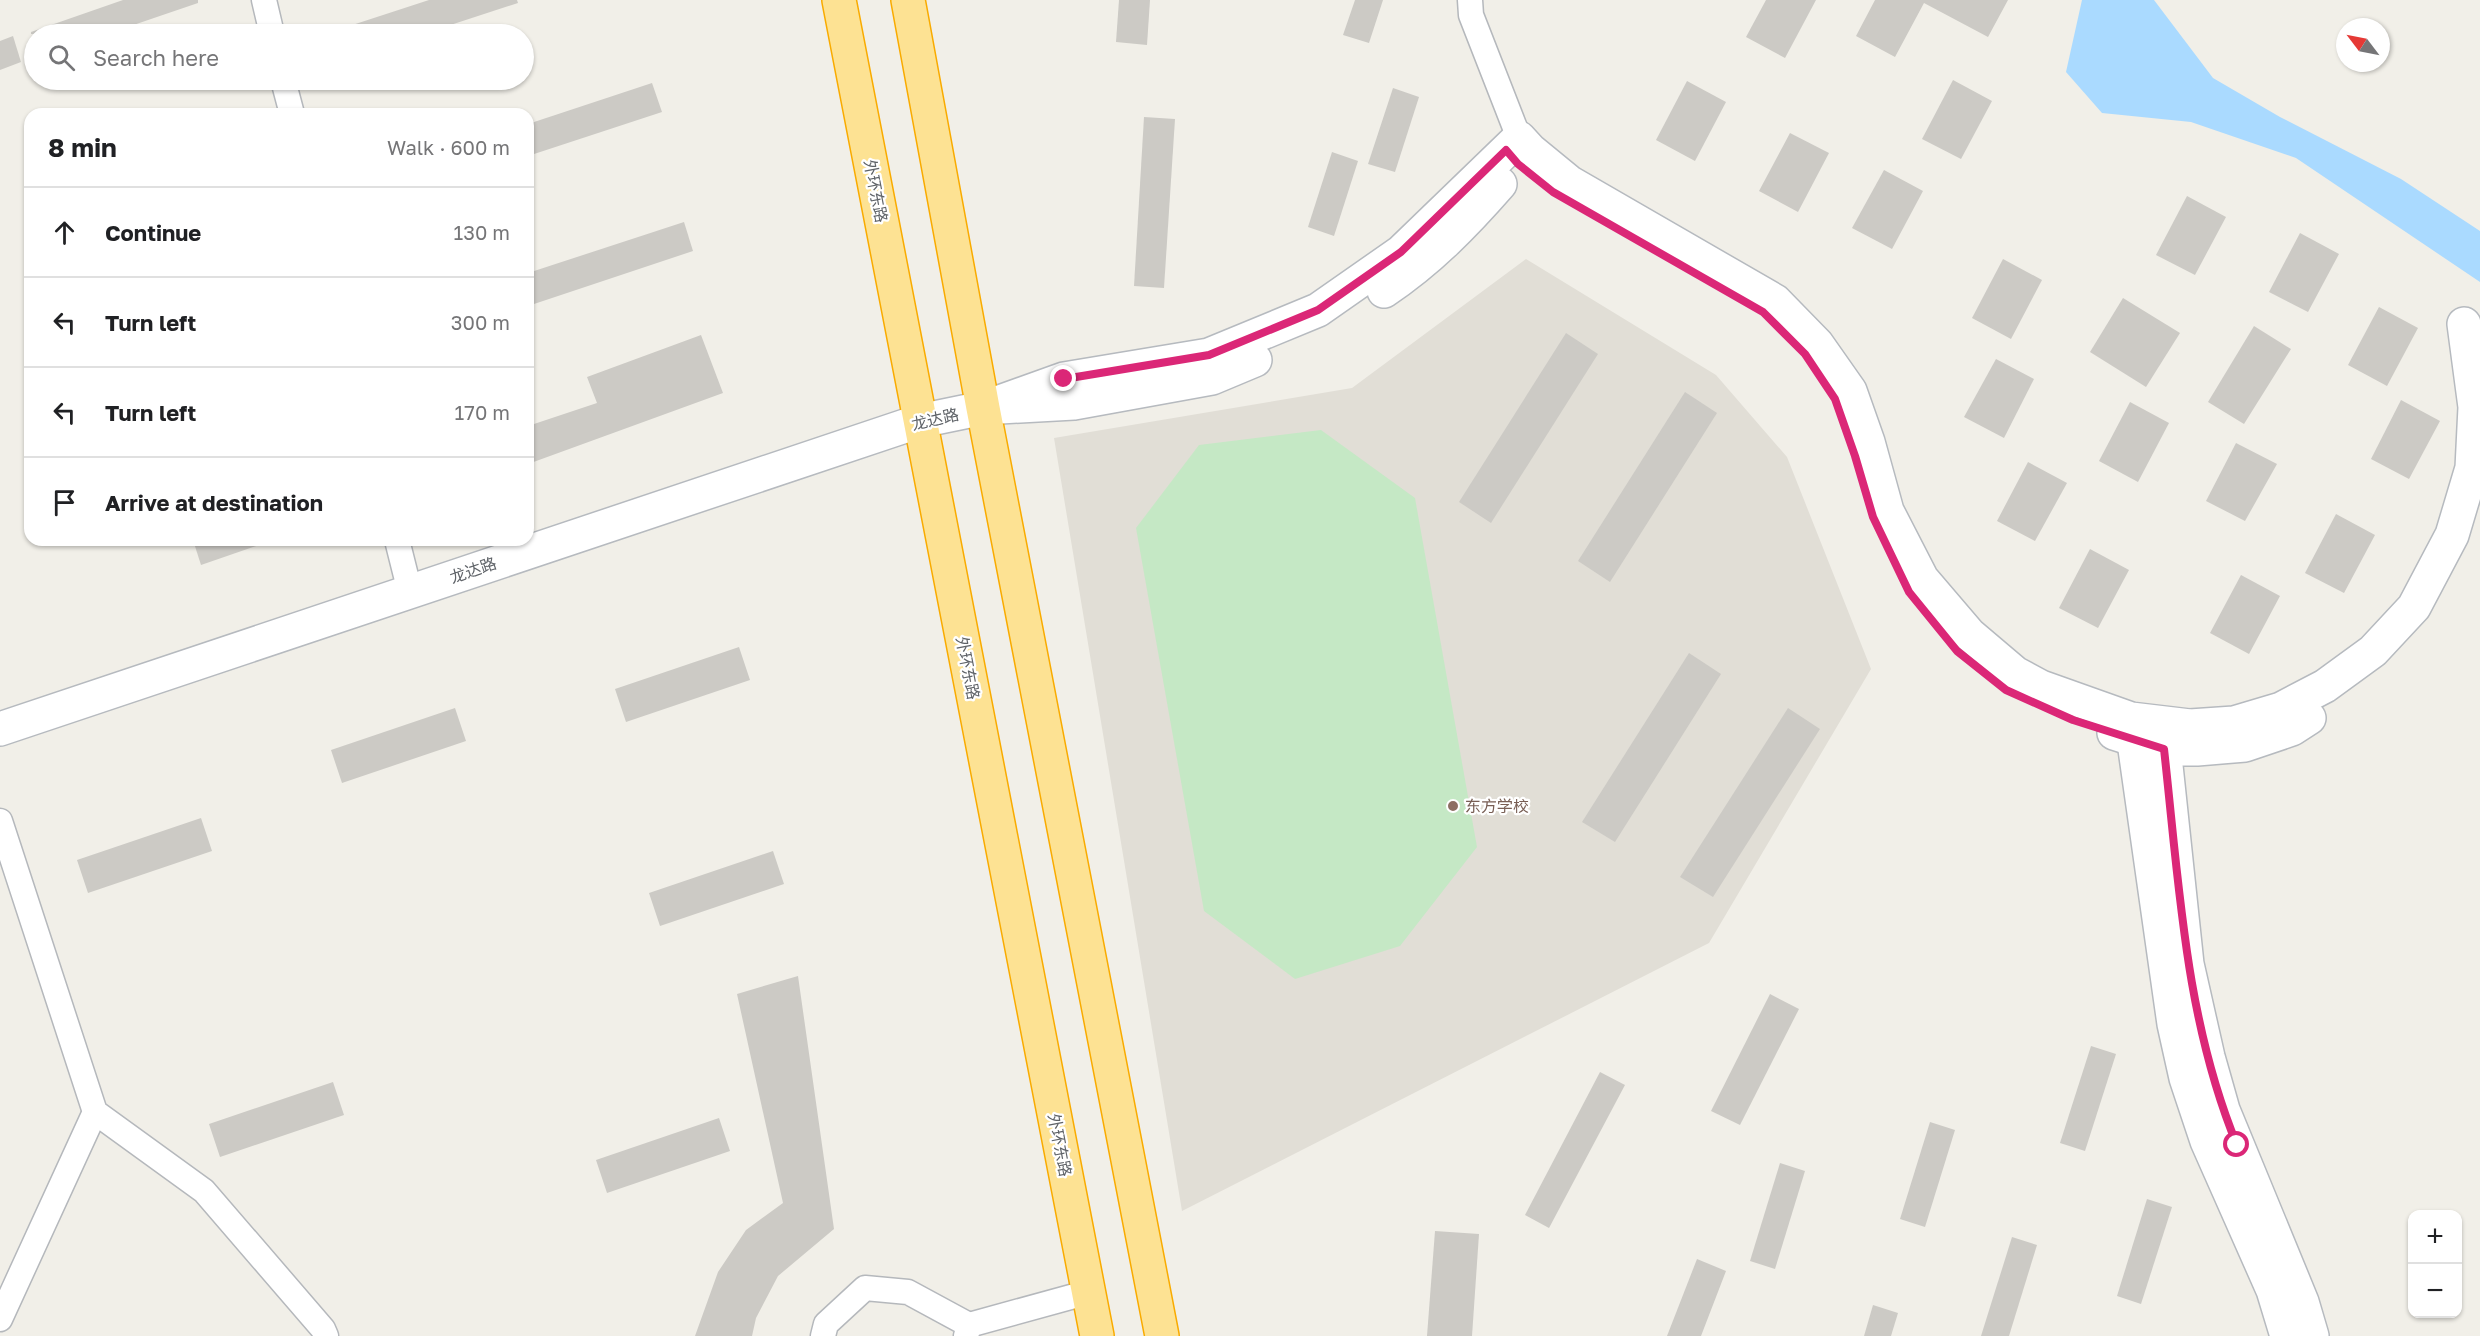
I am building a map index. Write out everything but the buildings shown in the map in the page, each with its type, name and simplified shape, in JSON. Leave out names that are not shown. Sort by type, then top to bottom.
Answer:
[{"type":"highway","name":"外环东路","points":[[839,0],[1097,1336]]},
{"type":"highway","points":[[908,0],[983,408],[1162,1336]]},
{"type":"street","points":[[264,0],[270,24]]},
{"type":"street","points":[[1470,0],[1471,15],[1518,150],[1775,301],[1817,344],[1850,391],[1868,442],[1887,511],[1922,579],[1969,634],[2015,673],[2041,687],[2148,733],[2197,749],[2245,745],[2292,729],[2341,698],[2385,666],[2431,614],[2470,545],[2480,506]]},
{"type":"street","points":[[286,90],[290,108]]},
{"type":"street","name":"龙达路","points":[[0,729],[920,420],[983,408],[1074,403],[1212,378],[1328,329],[1417,268],[1465,224],[1518,150]]},
{"type":"street","points":[[2148,733],[2190,726],[2234,723],[2281,709],[2325,686],[2373,651],[2414,606],[2452,535],[2472,468],[2475,407],[2472,328]]},
{"type":"street","points":[[398,546],[410,592]]},
{"type":"street","points":[[2148,733],[2174,1024],[2186,1078],[2206,1141],[2273,1290],[2287,1336]]},
{"type":"street","points":[[2148,733],[2187,964],[2208,1057],[2223,1110],[2302,1302],[2312,1336]]},
{"type":"street","points":[[0,821],[95,1112],[204,1191],[326,1336]]},
{"type":"street","points":[[0,1319],[95,1112]]},
{"type":"street","points":[[823,1336],[826,1324],[865,1288],[908,1292],[968,1330],[1089,1292]]},
{"type":"shaded area","name":"东方学校","points":[[1526,259],[1716,375],[1787,457],[1871,669],[1709,943],[1182,1211],[1054,438],[1352,388]]},
{"type":"green space","points":[[1321,430],[1415,498],[1477,847],[1400,946],[1295,979],[1204,911],[1136,528],[1199,445]]},
{"type":"water","points":[[2082,0],[2154,0],[2213,78],[2280,117],[2401,179],[2480,231],[2480,282],[2296,158],[2191,122],[2102,113],[2066,72]]},
{"type":"place","name":"东方学校","points":[[1453,806]]},
{"type":"route","points":[[1064,379],[1209,355],[1318,310],[1401,252],[1506,150],[1518,164],[1553,192],[1763,312],[1805,354],[1835,399],[1873,517],[1909,592],[1957,651],[2006,690],[2073,720],[2164,749],[2187,964],[2208,1057],[2223,1110],[2237,1145]]}]
